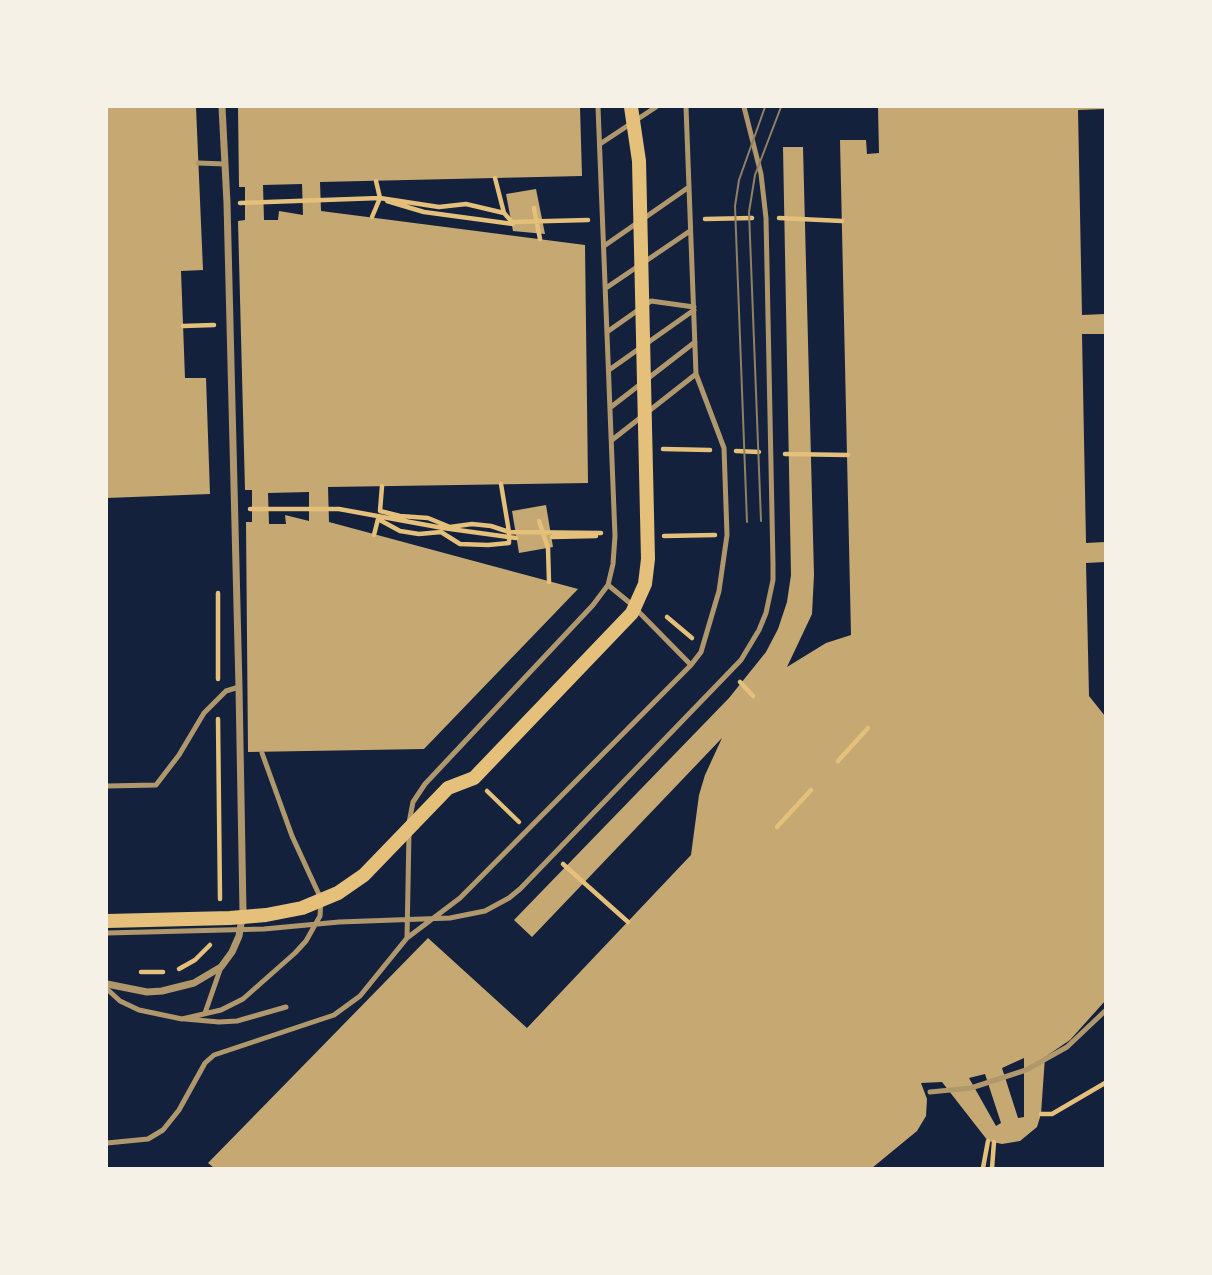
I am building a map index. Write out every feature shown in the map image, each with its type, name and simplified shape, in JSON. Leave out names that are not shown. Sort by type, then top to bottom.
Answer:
[{"type":"main road","points":[[107,921],[230,918],[287,912],[327,899],[364,876],[448,788],[474,778],[632,614],[647,573],[639,161],[631,107]]},
{"type":"street","points":[[107,987],[147,992],[182,987],[207,977],[221,967],[232,952],[239,936],[243,912],[235,510],[222,107]]},
{"type":"lane","points":[[407,938],[409,826],[413,802],[452,753],[593,605],[608,585],[613,564],[615,536],[611,407],[598,107]]},
{"type":"lane","points":[[600,144],[656,107]]},
{"type":"lane","points":[[107,1143],[148,1139],[163,1130],[179,1110],[202,1068],[214,1055],[334,1015],[360,996],[407,938],[460,898],[701,652],[719,591],[727,536],[723,448],[696,374],[686,107]]},
{"type":"lane","points":[[107,933],[264,929],[339,922],[469,916],[485,911],[509,898],[741,660],[759,630],[770,597],[773,564],[766,218],[761,174],[744,107]]},
{"type":"lane","points":[[198,163],[225,164]]},
{"type":"lane","points":[[604,246],[689,187]]},
{"type":"lane","points":[[606,288],[691,231]]},
{"type":"lane","points":[[607,332],[651,301],[694,308]]},
{"type":"lane","points":[[609,370],[694,308]]},
{"type":"lane","points":[[611,407],[695,342]]},
{"type":"lane","points":[[612,440],[696,374]]},
{"type":"lane","points":[[608,585],[630,603],[691,665]]},
{"type":"lane","points":[[107,786],[156,785],[179,755],[204,713],[226,691],[239,687]]},
{"type":"lane","points":[[181,1019],[221,1010],[243,999],[295,953],[314,929],[321,909],[321,899],[292,836],[262,752]]},
{"type":"lane","points":[[205,1013],[221,967]]},
{"type":"lane","points":[[107,987],[120,1001],[139,1010],[181,1019],[237,1021],[286,1007]]},
{"type":"lane","points":[[930,1092],[971,1088],[1026,1070],[1067,1047],[1105,1011]]},
{"type":"path","points":[[495,178],[504,213],[512,222],[540,220]]},
{"type":"path","points":[[372,217],[380,198],[376,181]]},
{"type":"path","points":[[244,203],[380,198],[439,207],[466,204],[504,213]]},
{"type":"path","points":[[380,198],[424,212],[513,224]]},
{"type":"path","points":[[534,208],[540,220],[540,239]]},
{"type":"path","points":[[183,326],[214,325],[214,338]]},
{"type":"path","points":[[644,450],[718,451]]},
{"type":"path","points":[[731,451],[848,456]]},
{"type":"path","points":[[377,519],[400,531],[419,534],[441,532],[460,544],[509,543],[501,484]]},
{"type":"path","points":[[374,535],[380,512],[382,486]]},
{"type":"path","points":[[235,510],[340,509],[516,538]]},
{"type":"path","points":[[380,512],[428,518],[450,527],[472,524],[509,532],[606,533]]},
{"type":"path","points":[[538,521],[548,548],[549,582]]},
{"type":"path","points":[[218,589],[220,907]]},
{"type":"path","points":[[838,761],[868,729]]},
{"type":"path","points":[[777,827],[811,790]]},
{"type":"path","points":[[127,988],[135,972],[158,973],[178,969],[202,955],[213,941]]},
{"type":"path","points":[[1041,1114],[1052,1114],[1105,1083]]},
{"type":"path","points":[[983,1168],[991,1142],[992,1168]]},
{"type":"building","points":[[107,107],[196,107],[203,270],[181,271],[185,378],[206,378],[210,494],[107,498]]},
{"type":"building","points":[[238,107],[580,107],[582,176],[320,182],[321,211],[585,245],[588,483],[328,487],[329,522],[578,589],[424,749],[248,752],[246,522],[252,522],[252,490],[245,490],[238,221],[245,220],[245,187],[239,187]],"holes":[[[302,184],[303,215],[279,211],[278,220],[264,220],[263,185]],[[309,492],[309,521],[285,515],[286,524],[269,524],[268,493]]]},
{"type":"building","points":[[878,107],[1105,107],[1078,110],[1082,315],[1105,314],[1105,334],[1082,334],[1086,543],[1105,542],[1105,562],[1086,563],[1089,696],[1105,716],[1105,1001],[1070,1040],[1045,1057],[1041,1114],[1037,1127],[1020,1141],[1002,1144],[988,1141],[942,1082],[921,1083],[927,1099],[926,1116],[917,1131],[872,1168],[214,1168],[208,1163],[428,938],[527,1028],[691,855],[699,795],[722,738],[532,937],[514,920],[729,698],[766,652],[778,629],[787,602],[791,575],[783,147],[803,147],[814,575],[812,614],[787,667],[826,643],[851,635],[840,140],[866,140],[867,154],[879,153]],"holes":[[[1024,1058],[1024,1117],[1018,1118],[1002,1068]],[[985,1074],[1001,1123],[996,1126],[969,1078]]]},
{"type":"building","points":[[536,189],[545,234],[513,231],[506,194]]},
{"type":"building","points":[[546,505],[553,547],[519,553],[512,511]]},
{"type":"tram line","points":[[747,522],[735,206],[739,180],[765,107]]},
{"type":"tram line","points":[[761,521],[749,212],[755,175],[781,107]]}]
